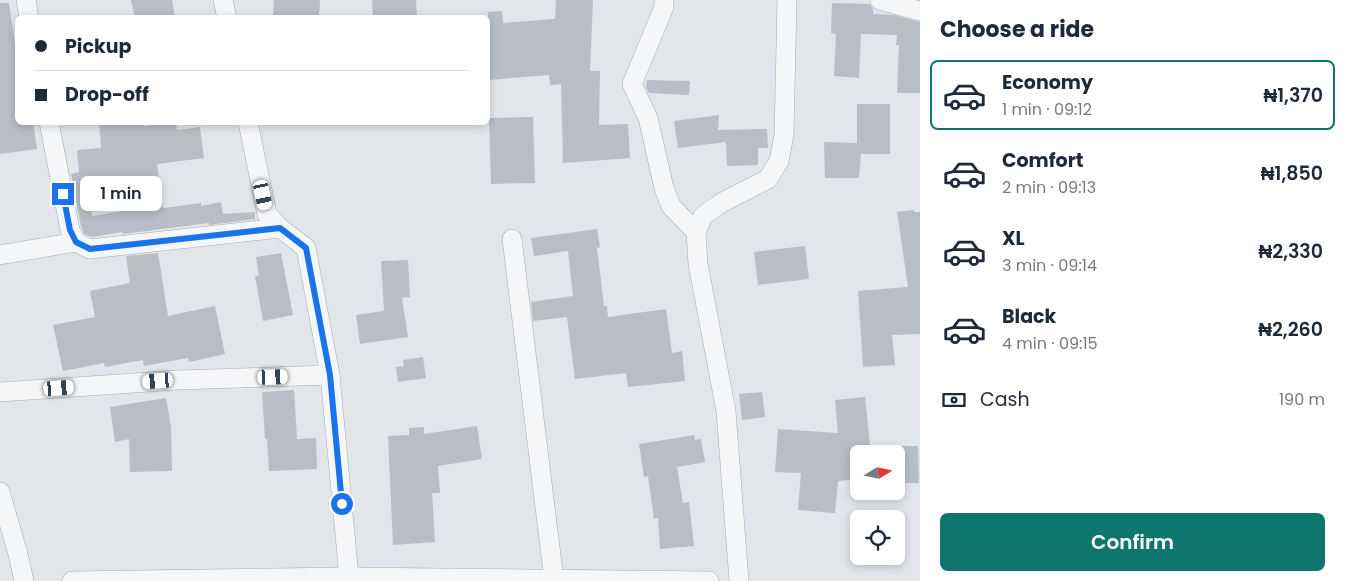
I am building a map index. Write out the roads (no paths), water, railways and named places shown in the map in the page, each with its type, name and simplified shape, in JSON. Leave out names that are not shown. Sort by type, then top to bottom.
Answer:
[{"type":"street","points":[[26,0],[28,15]]},
{"type":"street","points":[[223,0],[226,15]]},
{"type":"street","points":[[664,0],[664,7],[632,84],[648,118],[664,188],[671,206],[696,232]]},
{"type":"street","points":[[739,581],[726,412],[698,264],[696,232],[703,216],[721,204],[768,179],[779,161],[784,135],[787,0]]},
{"type":"street","points":[[880,0],[920,11]]},
{"type":"street","points":[[50,125],[70,230],[76,242]]},
{"type":"street","points":[[249,125],[267,214],[280,228],[306,248],[330,375],[350,577]]},
{"type":"street","points":[[0,255],[76,242],[90,249],[280,228]]},
{"type":"street","points":[[512,239],[554,580]]},
{"type":"street","points":[[0,392],[178,380],[330,375]]},
{"type":"street","points":[[0,492],[24,581]]},
{"type":"street","points":[[72,581],[326,579],[350,577],[709,581]]}]
